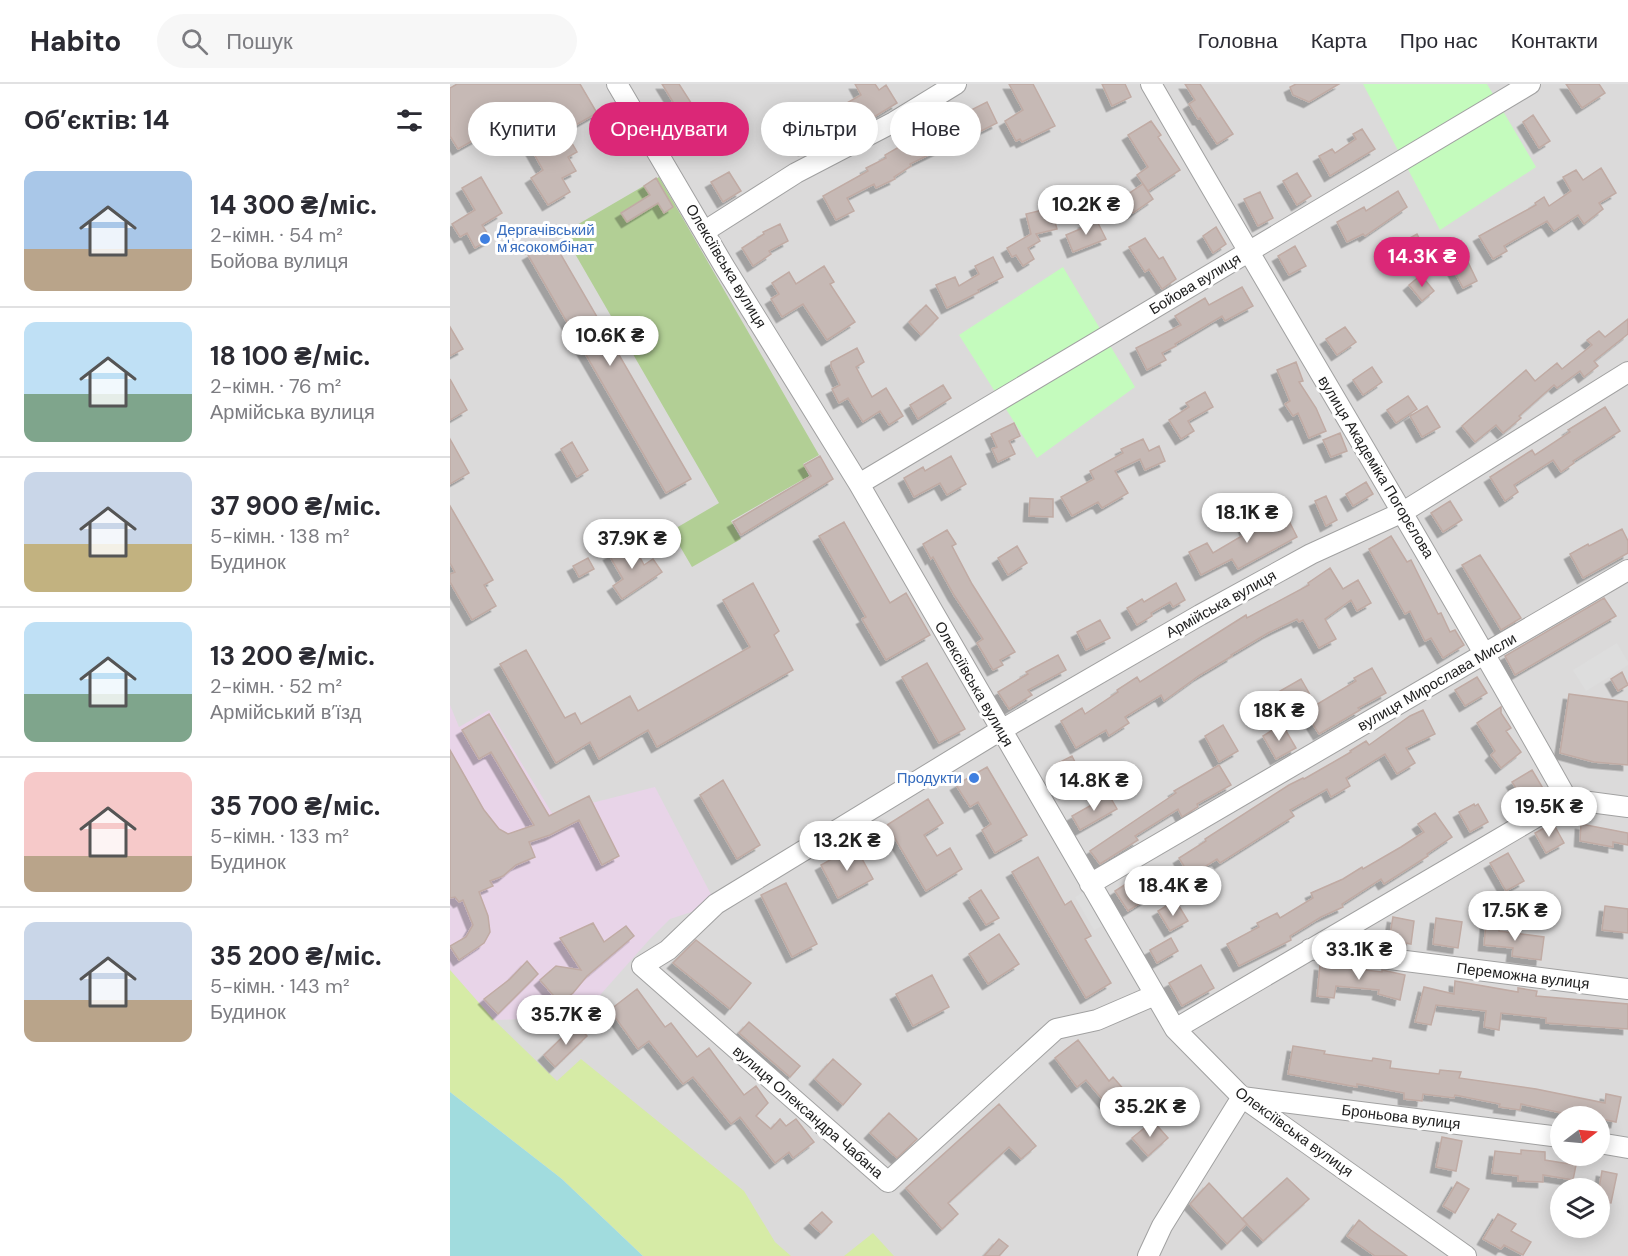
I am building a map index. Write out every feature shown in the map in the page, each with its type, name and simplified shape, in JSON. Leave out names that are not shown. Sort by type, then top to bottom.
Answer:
[{"type":"street","name":"Олексіївська вулиця","points":[[617,84],[730,276],[859,484],[1175,1029],[1242,1097],[1462,1255]]},
{"type":"street","points":[[705,231],[796,173],[894,122],[956,84]]},
{"type":"street","name":"вулиця Академіка Погорєлова","points":[[1151,84],[1403,512],[1567,799]]},
{"type":"street","name":"Бойова вулиця","points":[[859,484],[1530,84]]},
{"type":"street","name":"Армійська вулиця","points":[[642,966],[668,950],[716,904],[1001,730],[1311,554],[1403,512],[1628,372]]},
{"type":"street","name":"вулиця Мирослава Мисли","points":[[1090,884],[1628,570]]},
{"type":"street","points":[[1175,1029],[1567,799],[1628,807]]},
{"type":"street","name":"Переможна вулиця","points":[[1310,949],[1628,989]]},
{"type":"street","name":"вулиця Олександра Чабана","points":[[642,966],[888,1182],[1056,1029],[1097,1020],[1155,995]]},
{"type":"street","points":[[1148,1256],[1162,1226],[1242,1097]]},
{"type":"street","name":"Броньова вулиця","points":[[1242,1097],[1550,1136]]},
{"type":"street","points":[[1610,1145],[1628,1148]]},
{"type":"shaded area","points":[[450,84],[1628,84],[1628,570],[1479,659],[1562,805],[1628,816],[1628,1256],[738,1256],[450,998]]},
{"type":"shaded area","points":[[1628,577],[1628,806],[1572,798],[1492,657]]},
{"type":"shaded area","points":[[1617,643],[1628,665],[1586,691],[1573,670]]},
{"type":"shaded area","points":[[450,705],[459,727],[489,710],[552,813],[655,787],[716,904],[670,919],[585,1012],[563,1018],[494,1020],[450,970]]},
{"type":"shaded area","points":[[1087,890],[1106,924],[1094,930],[1075,897]]},
{"type":"green space","points":[[1363,84],[1487,84],[1536,167],[1440,230]]},
{"type":"green space","points":[[659,177],[819,455],[803,464],[809,476],[731,521],[741,539],[692,567],[671,531],[719,503],[563,233]]},
{"type":"green space","points":[[1063,267],[1135,387],[1037,458],[959,335]]},
{"type":"green space","points":[[450,970],[494,1020],[557,1081],[581,1059],[744,1191],[775,1242],[791,1256],[643,1256],[562,1179],[450,1092]]},
{"type":"green space","points":[[873,1233],[894,1256],[844,1256]]},
{"type":"water","points":[[450,1092],[562,1179],[643,1256],[450,1256]]},
{"type":"building","points":[[457,84],[580,84],[591,102],[589,118],[577,124],[577,102],[468,102],[468,143],[458,149],[450,136],[450,88]]},
{"type":"building","points":[[662,84],[679,84],[690,102],[673,102]]},
{"type":"building","points":[[855,84],[875,84],[879,90],[886,85],[896,102],[890,102],[890,107],[878,115],[878,102],[849,102],[861,95]]},
{"type":"building","points":[[1009,84],[1033,84],[1055,126],[1022,142],[1020,139],[1016,141],[1005,121],[1023,110]]},
{"type":"building","points":[[1102,84],[1125,84],[1131,97],[1112,106]]},
{"type":"building","points":[[1185,84],[1200,84],[1233,134],[1217,144],[1189,104],[1195,100]]},
{"type":"building","points":[[1296,84],[1339,84],[1309,102],[1293,95],[1290,87]]},
{"type":"building","points":[[1566,84],[1599,84],[1605,93],[1582,108]]},
{"type":"building","points":[[987,102],[997,123],[981,131],[981,105]]},
{"type":"building","points":[[1533,115],[1550,141],[1539,148],[1523,122]]},
{"type":"building","points":[[1151,121],[1161,135],[1158,137],[1180,170],[1148,191],[1137,175],[1148,167],[1128,135]]},
{"type":"building","points":[[1362,129],[1375,149],[1330,176],[1319,156],[1332,149],[1335,153],[1356,139],[1353,134]]},
{"type":"building","points":[[890,152],[890,156],[926,156],[910,164],[911,166],[894,177],[895,179],[876,188],[874,184],[847,198],[854,211],[836,220],[823,196],[868,171],[866,168],[886,158],[885,155]]},
{"type":"building","points":[[535,156],[570,156],[568,157],[576,171],[562,178],[570,192],[548,205],[531,178],[543,170]]},
{"type":"building","points":[[1601,168],[1616,193],[1599,203],[1603,209],[1584,224],[1578,215],[1554,231],[1547,221],[1504,246],[1507,251],[1493,259],[1479,236],[1536,205],[1535,203],[1544,197],[1549,206],[1571,191],[1563,177],[1576,170],[1583,180]]},
{"type":"building","points":[[729,172],[741,191],[723,202],[711,182]]},
{"type":"building","points":[[1297,173],[1311,196],[1297,205],[1283,181]]},
{"type":"building","points":[[481,177],[502,213],[482,225],[491,239],[475,248],[467,233],[460,237],[452,224],[475,210],[462,188]]},
{"type":"building","points":[[656,178],[673,207],[664,213],[658,203],[627,222],[621,213],[650,195],[644,186]]},
{"type":"building","points":[[1143,184],[1153,199],[1133,213],[1122,198]]},
{"type":"building","points":[[1398,191],[1407,207],[1365,236],[1363,234],[1347,242],[1337,222],[1364,207],[1366,211]]},
{"type":"building","points":[[1260,192],[1273,218],[1258,226],[1244,199]]},
{"type":"building","points":[[1051,208],[1057,229],[1036,234],[1040,241],[1028,248],[1034,259],[1023,266],[1016,255],[1012,257],[1007,248],[1031,234],[1026,214]]},
{"type":"building","points":[[1096,219],[1106,239],[1073,252],[1066,235],[1085,227],[1084,223]]},
{"type":"building","points":[[780,224],[788,241],[769,251],[771,254],[753,266],[742,248],[764,234],[763,232]]},
{"type":"building","points":[[1216,227],[1226,244],[1213,253],[1203,236]]},
{"type":"building","points":[[1417,234],[1425,249],[1403,260],[1395,246]]},
{"type":"building","points":[[1145,238],[1159,259],[1163,257],[1176,279],[1162,289],[1149,269],[1145,272],[1129,247]]},
{"type":"building","points":[[553,241],[691,479],[666,493],[528,255]]},
{"type":"building","points":[[1295,246],[1306,266],[1289,275],[1278,256]]},
{"type":"building","points":[[993,257],[1003,277],[947,308],[936,285],[955,277],[959,286],[979,274],[975,266]]},
{"type":"building","points":[[1466,258],[1477,281],[1463,288],[1451,265]]},
{"type":"building","points":[[824,266],[834,282],[830,284],[855,322],[827,340],[803,304],[782,317],[771,299],[779,294],[772,283],[789,272],[796,284]]},
{"type":"building","points":[[1421,275],[1434,291],[1422,301],[1409,285]]},
{"type":"building","points":[[1242,287],[1253,306],[1225,321],[1222,316],[1175,344],[1176,346],[1162,353],[1166,360],[1147,370],[1136,348],[1181,325],[1175,316],[1205,298],[1209,305]]},
{"type":"building","points":[[926,305],[938,318],[921,335],[909,322]]},
{"type":"building","points":[[1628,319],[1628,334],[1594,361],[1598,366],[1584,377],[1580,371],[1557,388],[1554,385],[1503,433],[1496,425],[1475,442],[1462,426],[1526,370],[1535,381],[1557,363],[1562,369],[1592,345],[1587,340],[1599,331],[1605,337]]},
{"type":"building","points":[[450,327],[463,349],[450,356]]},
{"type":"building","points":[[1345,327],[1356,342],[1337,355],[1326,339]]},
{"type":"building","points":[[857,348],[864,362],[856,367],[872,397],[886,388],[903,416],[889,425],[880,411],[863,422],[848,398],[839,403],[832,389],[840,385],[831,362]]},
{"type":"building","points":[[1296,362],[1303,381],[1299,382],[1316,408],[1326,431],[1309,438],[1298,413],[1293,416],[1285,404],[1290,401],[1277,370]]},
{"type":"building","points":[[1372,367],[1382,382],[1363,395],[1353,380]]},
{"type":"building","points":[[450,379],[467,410],[450,420]]},
{"type":"building","points":[[943,385],[951,398],[918,419],[910,405]]},
{"type":"building","points":[[1205,392],[1213,407],[1188,421],[1194,431],[1181,439],[1169,420],[1189,407],[1186,403]]},
{"type":"building","points":[[1408,396],[1417,409],[1396,423],[1387,410]]},
{"type":"building","points":[[1427,406],[1440,427],[1422,437],[1410,416]]},
{"type":"building","points":[[1605,407],[1620,431],[1573,461],[1574,463],[1561,472],[1553,460],[1514,485],[1518,492],[1505,501],[1490,477],[1532,450],[1535,455],[1570,432],[1568,430]]},
{"type":"building","points":[[1014,423],[1020,436],[1009,441],[1015,454],[998,462],[992,449],[997,447],[991,434]]},
{"type":"building","points":[[1340,433],[1347,451],[1331,457],[1323,440]]},
{"type":"building","points":[[450,439],[469,473],[450,484]]},
{"type":"building","points":[[1143,439],[1149,451],[1159,446],[1165,461],[1145,470],[1140,459],[1115,471],[1128,493],[1102,508],[1098,502],[1072,516],[1061,497],[1094,479],[1090,471],[1123,453],[1121,449]]},
{"type":"building","points":[[572,442],[588,470],[577,477],[561,449]]},
{"type":"building","points":[[820,456],[833,479],[741,535],[733,522],[811,476],[804,465]]},
{"type":"building","points":[[951,456],[966,484],[947,495],[940,483],[914,497],[904,478],[923,467],[925,471]]},
{"type":"building","points":[[1366,482],[1373,494],[1353,506],[1346,494]]},
{"type":"building","points":[[1326,496],[1337,520],[1326,526],[1315,501]]},
{"type":"building","points":[[1030,498],[1053,499],[1053,517],[1029,516]]},
{"type":"building","points":[[1450,501],[1462,520],[1443,532],[1431,513]]},
{"type":"building","points":[[450,506],[493,580],[484,585],[496,606],[472,620],[450,582],[450,574],[455,572],[450,563]]},
{"type":"building","points":[[1285,513],[1297,537],[1238,569],[1232,559],[1201,575],[1189,552],[1207,543],[1213,553],[1247,533],[1243,524],[1261,514],[1265,523]]},
{"type":"building","points":[[844,522],[890,603],[906,593],[930,635],[886,660],[862,619],[866,617],[819,536]]},
{"type":"building","points":[[1622,529],[1628,541],[1628,553],[1583,578],[1570,554]]},
{"type":"building","points":[[947,530],[956,544],[952,546],[972,584],[1015,652],[1000,660],[1003,665],[993,670],[977,643],[983,639],[923,544]]},
{"type":"building","points":[[1391,536],[1407,562],[1411,560],[1438,614],[1441,613],[1450,632],[1455,630],[1464,645],[1443,658],[1431,638],[1425,641],[1410,611],[1405,614],[1369,549]]},
{"type":"building","points":[[632,542],[644,565],[653,559],[662,572],[622,599],[613,586],[623,579],[609,555]]},
{"type":"building","points":[[1017,546],[1027,563],[1008,575],[998,558]]},
{"type":"building","points":[[1480,555],[1521,618],[1501,630],[1462,565]]},
{"type":"building","points":[[588,558],[594,569],[579,577],[573,566]]},
{"type":"building","points":[[1330,568],[1343,589],[1358,580],[1371,603],[1357,611],[1351,600],[1325,619],[1336,639],[1319,648],[1303,620],[1299,622],[1297,619],[1231,655],[1164,701],[1161,695],[1125,717],[1129,723],[1109,736],[1106,730],[1076,748],[1061,721],[1082,708],[1085,714],[1137,677],[1140,682],[1246,615],[1247,618],[1309,585],[1308,583]]},
{"type":"building","points":[[753,583],[779,631],[774,635],[793,670],[657,747],[648,730],[599,759],[590,742],[556,763],[500,664],[526,650],[565,718],[575,713],[581,724],[630,696],[638,711],[750,647],[723,600]]},
{"type":"building","points":[[1176,583],[1185,600],[1173,607],[1170,602],[1151,613],[1152,616],[1137,625],[1127,608],[1142,599],[1144,602]]},
{"type":"building","points":[[1604,598],[1616,616],[1515,675],[1505,656]]},
{"type":"building","points":[[1100,620],[1110,638],[1086,650],[1077,632]]},
{"type":"building","points":[[1058,655],[1066,670],[1028,690],[1032,695],[1009,709],[998,692],[1028,674],[1026,672]]},
{"type":"building","points":[[927,663],[965,729],[939,743],[902,677]]},
{"type":"building","points":[[1372,668],[1386,693],[1358,708],[1360,710],[1319,734],[1307,715],[1291,725],[1273,695],[1301,679],[1316,705],[1356,681],[1354,678]]},
{"type":"building","points":[[1622,672],[1628,685],[1618,691],[1611,679]]},
{"type":"building","points":[[1477,677],[1487,693],[1465,706],[1455,690]]},
{"type":"building","points":[[1569,694],[1628,702],[1628,765],[1594,762],[1560,753]]},
{"type":"building","points":[[1501,707],[1501,713],[1511,728],[1506,731],[1521,752],[1501,768],[1491,755],[1495,751],[1477,723]]},
{"type":"building","points":[[1423,710],[1435,734],[1406,748],[1415,763],[1397,774],[1385,754],[1346,778],[1350,786],[1331,797],[1327,789],[1290,810],[1294,816],[1220,863],[1217,859],[1190,876],[1179,858],[1206,841],[1205,839],[1289,785],[1304,779],[1366,741],[1369,745],[1410,716]]},
{"type":"building","points":[[489,714],[549,816],[589,796],[619,856],[602,865],[579,820],[550,835],[529,842],[535,857],[516,865],[503,876],[490,881],[493,886],[479,892],[488,916],[490,932],[484,943],[459,960],[450,946],[466,937],[473,925],[463,900],[459,902],[455,897],[450,898],[450,750],[484,810],[499,829],[508,834],[534,825],[491,752],[479,759],[462,730]]},
{"type":"building","points":[[1282,724],[1296,748],[1276,759],[1263,736]]},
{"type":"building","points":[[1223,725],[1238,751],[1219,762],[1205,736]]},
{"type":"building","points":[[1072,756],[1086,784],[1071,793],[1056,764]]},
{"type":"building","points":[[1219,765],[1231,785],[1197,804],[1198,807],[1182,817],[1178,809],[1135,836],[1138,840],[1100,864],[1090,851],[1176,793],[1174,791]]},
{"type":"building","points":[[987,767],[1027,835],[995,853],[982,830],[991,824],[978,802],[970,807],[956,785]]},
{"type":"building","points":[[1532,770],[1544,790],[1525,802],[1512,782]]},
{"type":"building","points":[[723,780],[760,845],[737,859],[700,795]]},
{"type":"building","points":[[1109,795],[1117,809],[1080,830],[1072,816]]},
{"type":"building","points":[[928,799],[943,823],[924,835],[937,856],[950,848],[962,869],[926,891],[887,825]]},
{"type":"building","points":[[1474,804],[1475,806],[1478,804],[1488,822],[1470,832],[1459,812]]},
{"type":"building","points":[[1435,813],[1452,837],[1427,854],[1428,856],[1384,884],[1381,879],[1342,904],[1343,907],[1290,936],[1291,940],[1239,966],[1227,944],[1259,927],[1257,923],[1277,913],[1280,918],[1313,898],[1311,893],[1343,879],[1362,867],[1363,869],[1401,847],[1424,832],[1418,824]]},
{"type":"building","points":[[1553,823],[1564,843],[1546,853],[1535,833]]},
{"type":"building","points":[[1581,824],[1628,833],[1628,845],[1613,842],[1613,847],[1580,841]]},
{"type":"building","points":[[855,846],[873,879],[838,898],[821,865]]},
{"type":"building","points":[[1508,853],[1524,881],[1506,891],[1490,863]]},
{"type":"building","points":[[1038,857],[1065,905],[1071,901],[1091,936],[1085,939],[1111,983],[1086,998],[1012,872]]},
{"type":"building","points":[[1143,873],[1156,893],[1128,911],[1115,891]]},
{"type":"building","points":[[786,883],[817,944],[792,957],[761,895]]},
{"type":"building","points":[[981,890],[999,918],[986,925],[969,898]]},
{"type":"building","points":[[1171,903],[1174,909],[1179,906],[1188,921],[1170,931],[1158,911]]},
{"type":"building","points":[[1605,906],[1628,909],[1628,933],[1602,930]]},
{"type":"building","points":[[1393,917],[1414,921],[1411,944],[1389,940]]},
{"type":"building","points":[[1436,918],[1462,922],[1458,948],[1433,944]]},
{"type":"building","points":[[593,923],[604,942],[626,926],[634,936],[587,976],[573,993],[560,1003],[540,980],[556,966],[581,970],[560,938]]},
{"type":"building","points":[[1486,923],[1499,924],[1499,931],[1544,937],[1541,960],[1512,956],[1513,948],[1484,945]]},
{"type":"building","points":[[999,934],[1019,964],[988,984],[969,954]]},
{"type":"building","points":[[1171,938],[1178,951],[1157,963],[1150,950]]},
{"type":"building","points":[[696,940],[751,983],[730,1009],[673,963]]},
{"type":"building","points":[[527,961],[538,974],[498,1014],[484,999],[510,979]]},
{"type":"building","points":[[1201,965],[1214,988],[1182,1006],[1169,983]]},
{"type":"building","points":[[1320,965],[1382,972],[1382,970],[1405,975],[1400,1000],[1378,994],[1379,990],[1336,986],[1334,998],[1317,996]]},
{"type":"building","points":[[932,975],[949,1007],[913,1026],[896,994]]},
{"type":"building","points":[[1455,981],[1518,992],[1518,988],[1537,991],[1536,996],[1628,1004],[1628,1029],[1546,1023],[1546,1018],[1501,1013],[1499,1030],[1484,1027],[1486,1011],[1436,1005],[1431,1025],[1415,1022],[1424,987],[1454,994]]},
{"type":"building","points":[[637,989],[665,1027],[671,1023],[697,1057],[709,1048],[744,1095],[756,1086],[768,1103],[756,1116],[771,1129],[780,1119],[786,1126],[796,1119],[814,1142],[793,1158],[789,1152],[775,1163],[740,1117],[731,1124],[693,1077],[683,1084],[649,1041],[638,1049],[610,1010]]},
{"type":"building","points":[[749,1022],[800,1066],[790,1077],[739,1033]]},
{"type":"building","points":[[576,1024],[587,1036],[555,1067],[544,1055]]},
{"type":"building","points":[[1078,1040],[1109,1081],[1113,1077],[1132,1099],[1114,1113],[1086,1080],[1077,1087],[1055,1058]]},
{"type":"building","points":[[1293,1046],[1325,1051],[1324,1054],[1372,1061],[1373,1058],[1391,1061],[1390,1068],[1439,1074],[1440,1070],[1461,1072],[1459,1078],[1536,1089],[1605,1103],[1606,1094],[1621,1097],[1616,1122],[1610,1121],[1610,1106],[1550,1106],[1550,1110],[1521,1104],[1520,1110],[1455,1095],[1454,1098],[1423,1094],[1422,1101],[1404,1099],[1404,1093],[1288,1074]]},
{"type":"building","points":[[833,1059],[861,1084],[843,1105],[815,1079]]},
{"type":"building","points":[[999,1104],[1036,1146],[1021,1159],[1009,1147],[948,1203],[958,1214],[942,1229],[906,1188]]},
{"type":"building","points":[[889,1113],[917,1139],[897,1158],[870,1133]]},
{"type":"building","points":[[1153,1121],[1168,1138],[1148,1156],[1132,1138]]},
{"type":"building","points":[[1442,1137],[1462,1141],[1456,1171],[1436,1167]]},
{"type":"building","points":[[1521,1150],[1545,1152],[1545,1160],[1550,1161],[1550,1166],[1576,1166],[1573,1178],[1543,1175],[1543,1182],[1518,1181],[1518,1176],[1492,1173],[1495,1151],[1521,1154]]},
{"type":"building","points":[[1602,1171],[1617,1174],[1611,1203],[1610,1178],[1601,1178]]},
{"type":"building","points":[[1287,1178],[1309,1199],[1263,1241],[1242,1219]]},
{"type":"building","points":[[1457,1182],[1469,1189],[1455,1213],[1443,1206]]},
{"type":"building","points":[[1209,1183],[1247,1224],[1227,1244],[1190,1204]]},
{"type":"building","points":[[822,1212],[832,1222],[821,1233],[810,1223]]},
{"type":"building","points":[[1498,1214],[1516,1224],[1511,1231],[1531,1242],[1523,1255],[1504,1245],[1501,1249],[1483,1239]]},
{"type":"building","points":[[1359,1220],[1407,1256],[1375,1256],[1347,1236]]},
{"type":"building","points":[[999,1239],[1008,1246],[999,1256],[984,1256]]},
{"type":"place","name":"Дергачівський м'ясокомбінат","points":[[485,239]]},
{"type":"place","name":"Продукти","points":[[974,778]]}]
